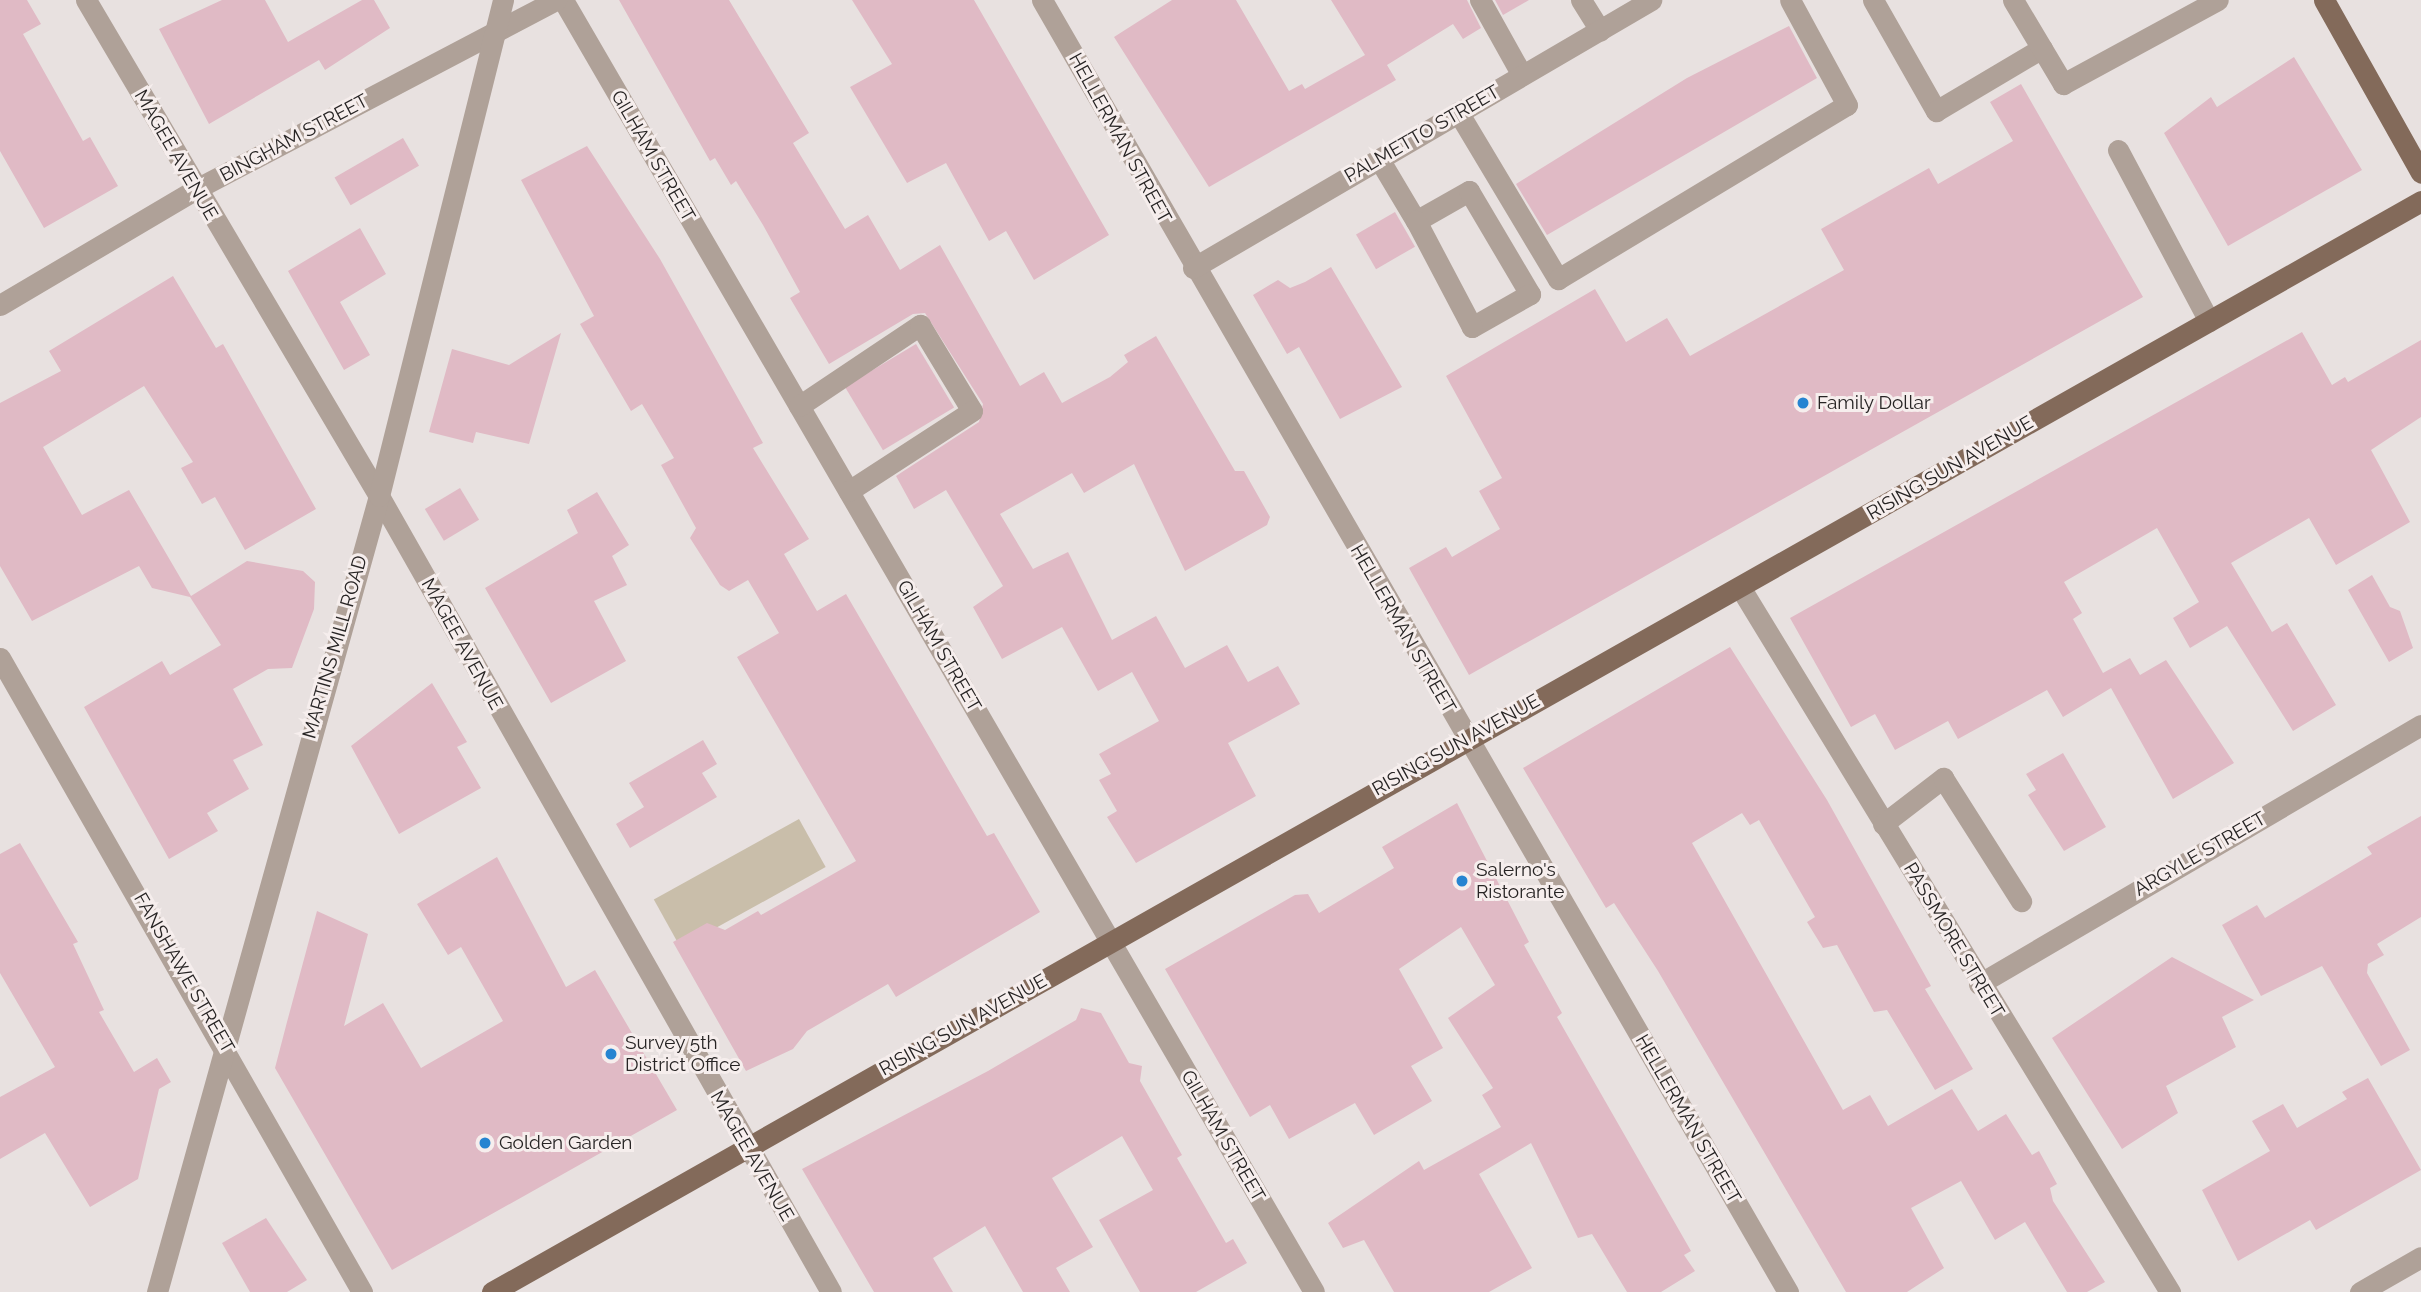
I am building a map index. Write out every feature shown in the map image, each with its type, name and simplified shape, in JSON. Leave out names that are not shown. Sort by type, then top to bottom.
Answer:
[{"type":"main road","points":[[2324,0],[2421,173]]},
{"type":"main road","name":"RISING SUN AVENUE","points":[[492,1292],[746,1146],[1112,942],[1466,737],[1740,587],[2421,201]]},
{"type":"street","name":"MAGEE AVENUE","points":[[86,0],[379,496],[831,1292]]},
{"type":"street","name":"MARTINS MILL ROAD","points":[[157,1292],[223,1039],[379,496],[492,33],[503,0]]},
{"type":"street","name":"BINGHAM STREET","points":[[0,305],[196,189],[556,0]]},
{"type":"street","name":"GILHAM STREET","points":[[563,0],[1314,1292]]},
{"type":"street","name":"HELLERMAN STREET","points":[[1042,0],[1193,268],[1788,1292]]},
{"type":"street","points":[[1480,0],[1522,75]]},
{"type":"street","points":[[1581,0],[1600,30]]},
{"type":"street","name":"PALMETTO STREET","points":[[1193,268],[1651,0]]},
{"type":"street","points":[[1458,113],[1558,279],[1847,105],[1790,0]]},
{"type":"street","points":[[1873,0],[1936,111],[2042,48]]},
{"type":"street","points":[[2013,0],[2063,84],[2218,0]]},
{"type":"street","points":[[2118,150],[2209,321]]},
{"type":"street","points":[[1380,159],[1472,327],[1530,295],[1469,191],[1416,221]]},
{"type":"street","points":[[799,406],[920,325],[972,411],[849,491]]},
{"type":"street","name":"PASSMORE STREET","points":[[1740,587],[1979,984],[2170,1292]]},
{"type":"street","name":"FANSHAWE STREET","points":[[0,658],[223,1039],[362,1292]]},
{"type":"street","name":"ARGYLE STREET","points":[[1979,984],[2421,725]]},
{"type":"street","points":[[1883,824],[1943,778],[2021,901]]},
{"type":"street","points":[[2360,1292],[2421,1257]]},
{"type":"shaded area","points":[[799,819],[826,867],[680,948],[654,899]]},
{"type":"building","points":[[0,0],[27,0],[41,24],[23,34],[83,141],[90,137],[118,186],[44,228],[0,151]]},
{"type":"building","points":[[222,0],[265,0],[288,42],[362,0],[374,0],[390,28],[325,70],[319,60],[209,124],[159,29]]},
{"type":"building","points":[[619,0],[729,0],[809,133],[793,143],[845,229],[868,215],[900,270],[940,245],[1020,386],[1044,372],[1062,403],[1110,377],[1128,362],[1124,355],[1156,336],[1235,471],[1244,471],[1270,517],[1267,525],[1185,571],[1134,464],[1084,493],[1072,473],[1000,514],[1033,569],[1068,552],[1112,640],[1156,616],[1185,668],[1227,645],[1248,682],[1278,666],[1300,704],[1228,743],[1256,796],[1136,863],[1107,817],[1117,811],[1099,780],[1111,774],[1099,754],[1159,721],[1132,672],[1098,691],[1062,627],[1002,659],[973,607],[1003,586],[946,490],[914,509],[896,476],[979,422],[983,404],[925,313],[913,314],[829,364],[790,298],[800,292],[763,225],[736,181],[731,185],[715,158],[710,161]]},
{"type":"building","points":[[852,0],[974,0],[1109,235],[1034,280],[1006,231],[989,241],[946,163],[907,183],[850,87],[892,64]]},
{"type":"building","points":[[1172,0],[1236,0],[1289,91],[1302,84],[1305,89],[1365,55],[1331,0],[1467,0],[1481,28],[1463,39],[1453,24],[1387,65],[1396,80],[1209,187],[1114,37]]},
{"type":"building","points":[[1495,0],[1529,0],[1503,15]]},
{"type":"building","points":[[1789,26],[1817,78],[1547,235],[1516,184],[1687,78]]},
{"type":"building","points":[[2294,57],[2362,170],[2228,246],[2164,133],[2211,97],[2217,107]]},
{"type":"building","points":[[2021,84],[2143,297],[1469,675],[1409,568],[1446,547],[1452,557],[1500,529],[1479,491],[1502,478],[1446,376],[1595,289],[1626,342],[1667,318],[1690,356],[1844,270],[1821,229],[1929,168],[1938,184],[2013,141],[1990,102]]},
{"type":"building","points":[[403,138],[419,166],[351,205],[335,178]]},
{"type":"building","points":[[587,146],[660,259],[763,443],[753,448],[809,539],[784,554],[817,611],[846,594],[987,836],[994,833],[1040,912],[896,997],[888,984],[807,1031],[793,1049],[746,1071],[673,942],[707,923],[725,930],[758,911],[761,915],[856,861],[737,657],[779,633],[748,580],[729,591],[720,585],[690,538],[696,528],[661,465],[674,458],[642,404],[631,411],[580,324],[594,316],[521,180]]},
{"type":"building","points":[[1395,212],[1415,247],[1376,269],[1356,234]]},
{"type":"building","points":[[360,228],[386,274],[340,302],[370,355],[344,370],[288,271]]},
{"type":"building","points":[[1331,267],[1402,387],[1340,419],[1299,347],[1287,354],[1253,295],[1278,280],[1290,288]]},
{"type":"building","points":[[173,276],[216,348],[223,344],[316,509],[245,550],[215,497],[202,504],[181,468],[193,462],[144,386],[43,447],[82,515],[129,490],[191,596],[247,561],[303,571],[315,582],[314,609],[292,668],[268,669],[233,689],[263,745],[233,760],[249,789],[207,813],[218,831],[169,859],[84,707],[162,661],[170,675],[221,645],[190,597],[152,588],[139,566],[32,621],[0,566],[0,403],[61,371],[49,351]]},
{"type":"building","points":[[2302,332],[2332,385],[2345,377],[2348,382],[2421,340],[2421,417],[2371,450],[2410,522],[2336,565],[2309,518],[2231,563],[2272,632],[2287,623],[2336,705],[2293,731],[2227,626],[2190,648],[2173,618],[2199,602],[2157,528],[2064,582],[2082,613],[2073,619],[2103,673],[2130,658],[2140,675],[2166,660],[2234,763],[2173,799],[2111,688],[2063,717],[2047,690],[1958,739],[1948,721],[1895,750],[1875,714],[1851,727],[1790,618]]},
{"type":"building","points":[[561,333],[529,444],[476,432],[473,443],[429,432],[452,349],[509,365]]},
{"type":"building","points":[[916,344],[954,407],[883,450],[845,387]]},
{"type":"building","points":[[460,488],[479,520],[444,541],[425,509]]},
{"type":"building","points":[[597,492],[629,545],[612,556],[627,585],[594,601],[626,661],[551,703],[485,588],[578,533],[567,510]]},
{"type":"building","points":[[2372,575],[2390,607],[2400,611],[2413,648],[2389,662],[2348,590]]},
{"type":"building","points":[[1730,647],[1827,800],[1931,986],[1925,989],[1973,1069],[1935,1090],[1887,1010],[1874,1012],[1837,945],[1823,948],[1807,922],[1815,917],[1759,820],[1750,825],[1742,813],[1692,843],[1843,1110],[1870,1095],[1888,1126],[1952,1089],[1978,1131],[2006,1114],[2032,1155],[2039,1151],[2057,1184],[2050,1188],[2053,1201],[2105,1282],[2087,1292],[2067,1292],[2025,1222],[1995,1240],[1961,1181],[1911,1208],[1944,1268],[1907,1292],[1846,1292],[1658,971],[1614,903],[1606,908],[1523,768]]},
{"type":"building","points":[[432,683],[467,742],[457,747],[481,788],[399,834],[351,746]]},
{"type":"building","points":[[703,740],[717,764],[702,773],[717,797],[630,848],[616,824],[644,807],[629,783]]},
{"type":"building","points":[[2063,753],[2106,827],[2064,851],[2028,795],[2036,790],[2026,774]]},
{"type":"building","points":[[1457,803],[1529,942],[1524,945],[1562,1013],[1557,1017],[1691,1251],[1684,1255],[1695,1271],[1661,1292],[1627,1292],[1592,1234],[1578,1238],[1531,1143],[1479,1174],[1532,1268],[1489,1292],[1394,1292],[1364,1240],[1343,1248],[1328,1223],[1419,1161],[1424,1170],[1501,1127],[1482,1095],[1493,1088],[1448,1018],[1495,985],[1461,927],[1399,969],[1443,1048],[1411,1066],[1432,1101],[1374,1135],[1355,1103],[1289,1139],[1270,1105],[1250,1117],[1165,969],[1295,895],[1308,894],[1319,913],[1394,868],[1382,847]]},
{"type":"building","points":[[2421,816],[2421,917],[2377,944],[2384,955],[2368,964],[2367,973],[2410,1050],[2381,1066],[2322,966],[2261,996],[2222,925],[2257,905],[2265,918],[2372,854],[2367,847]]},
{"type":"building","points":[[20,843],[78,942],[73,944],[104,1010],[99,1012],[134,1072],[157,1058],[171,1082],[159,1089],[138,1179],[90,1207],[45,1133],[0,1159],[0,1097],[55,1067],[0,973],[0,854]]},
{"type":"building","points":[[497,857],[566,987],[595,970],[677,1110],[392,1270],[275,1068],[317,911],[368,934],[344,1026],[383,1003],[421,1068],[503,1021],[461,947],[448,955],[417,904]]},
{"type":"building","points":[[2172,957],[2254,1000],[2222,1017],[2236,1047],[2166,1086],[2178,1113],[2122,1149],[2052,1038]]},
{"type":"building","points":[[1081,1008],[1101,1013],[1129,1063],[1142,1066],[1140,1081],[1182,1155],[1177,1158],[1226,1243],[1233,1239],[1247,1263],[1196,1292],[1140,1292],[1099,1220],[1153,1190],[1122,1136],[1052,1178],[1093,1247],[1056,1268],[1070,1292],[1023,1292],[985,1226],[933,1258],[953,1292],[874,1292],[802,1169],[988,1071],[1076,1020]]},
{"type":"building","points":[[2368,1078],[2421,1170],[2316,1230],[2310,1220],[2238,1261],[2202,1190],[2270,1151],[2252,1121],[2283,1104],[2297,1128],[2347,1099],[2342,1092]]},
{"type":"building","points":[[266,1218],[307,1280],[287,1292],[250,1292],[222,1243]]},
{"type":"place","name":"Family Dollar","points":[[1803,403]]},
{"type":"place","name":"Salerno's Ristorante","points":[[1462,881]]},
{"type":"place","name":"Survey 5th District Office","points":[[611,1054]]},
{"type":"place","name":"Golden Garden","points":[[485,1143]]}]
